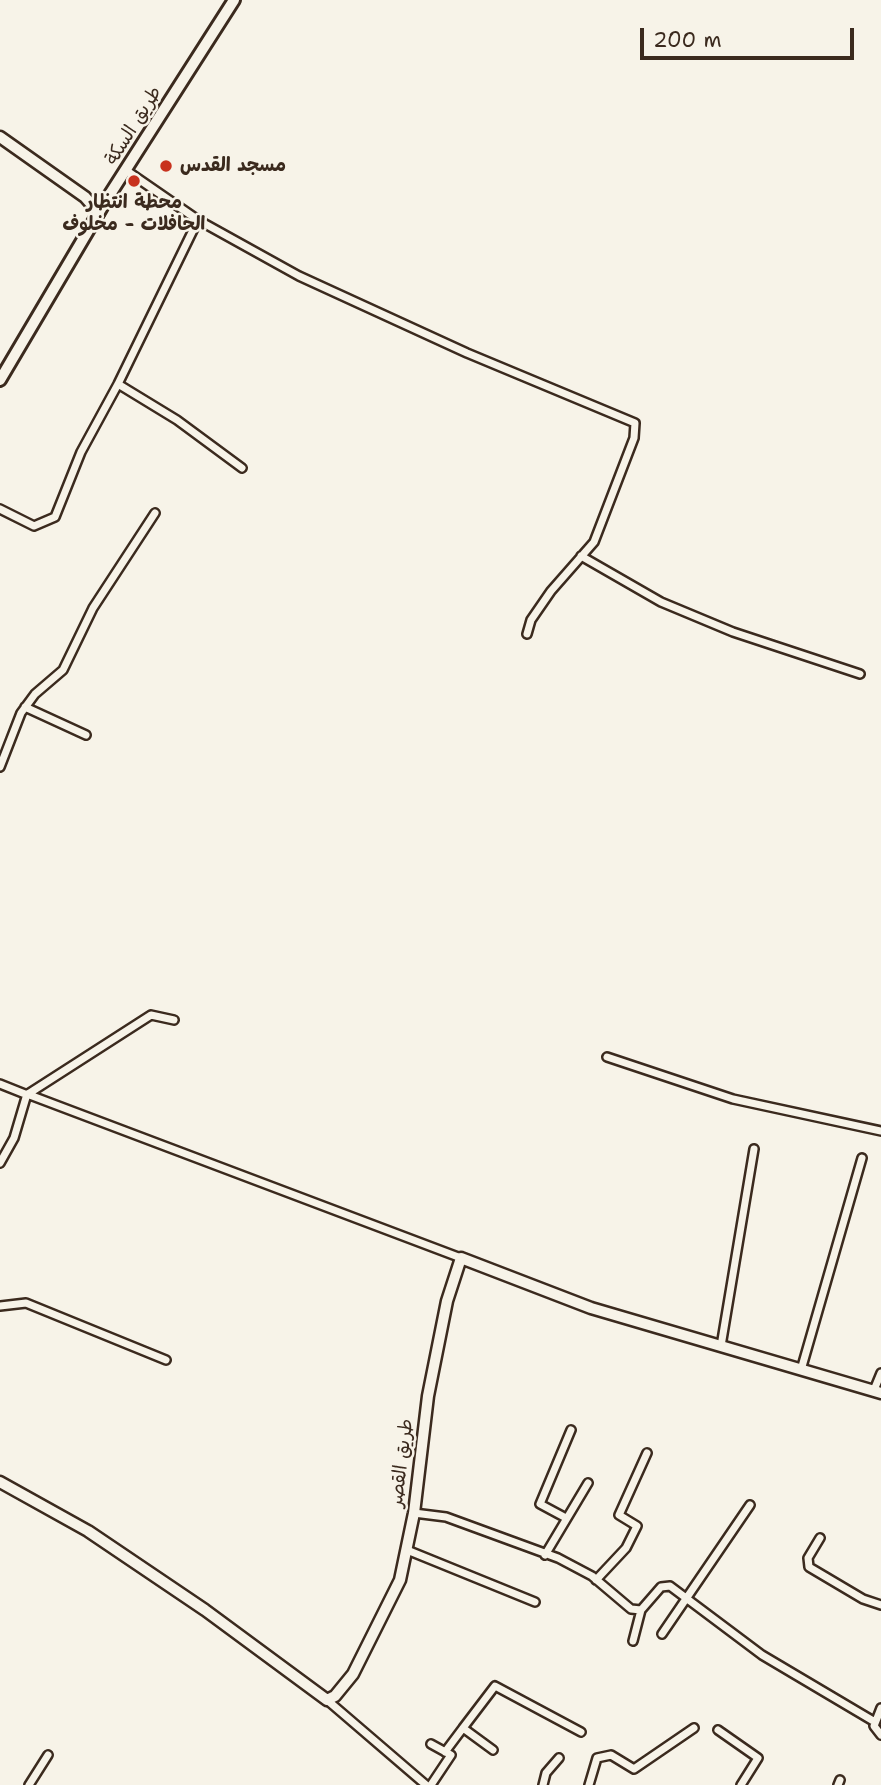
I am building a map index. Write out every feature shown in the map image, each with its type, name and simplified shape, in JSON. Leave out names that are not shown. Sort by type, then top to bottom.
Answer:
[{"type":"main road","name":"طريق السكة","points":[[0,380],[105,202],[234,0]]},
{"type":"street","points":[[0,138],[85,197],[99,213]]},
{"type":"street","points":[[127,171],[198,220],[299,276],[491,363],[635,423],[634,438],[594,542],[531,620],[527,634]]},
{"type":"street","points":[[85,197],[105,202]]},
{"type":"street","points":[[0,509],[34,526],[55,517],[81,452],[118,384],[198,220]]},
{"type":"street","points":[[118,384],[177,420],[242,468]]},
{"type":"street","points":[[0,767],[10,733],[25,707],[63,670],[93,608],[155,513]]},
{"type":"street","points":[[581,556],[661,602],[733,632],[860,674]]},
{"type":"street","points":[[25,707],[86,735]]},
{"type":"street","points":[[0,1163],[14,1138],[27,1094],[151,1015],[174,1020]]},
{"type":"street","points":[[607,1057],[733,1099],[881,1131]]},
{"type":"street","points":[[0,1084],[591,1308],[877,1392],[881,1373]]},
{"type":"street","points":[[721,1346],[754,1149]]},
{"type":"street","points":[[801,1370],[862,1158]]},
{"type":"street","name":"طريق القصر","points":[[327,1700],[335,1696],[353,1674],[400,1580],[414,1513],[428,1396],[447,1301],[461,1258]]},
{"type":"street","points":[[0,1306],[26,1303],[166,1360]]},
{"type":"street","points":[[565,1518],[540,1504],[571,1430]]},
{"type":"street","points":[[596,1580],[626,1548],[637,1526],[619,1515],[647,1453]]},
{"type":"street","points":[[0,1482],[88,1531],[205,1609],[327,1700],[426,1785]]},
{"type":"street","points":[[545,1555],[588,1483]]},
{"type":"street","points":[[662,1634],[750,1505]]},
{"type":"street","points":[[414,1513],[446,1517],[572,1565],[632,1609],[641,1610]]},
{"type":"street","points":[[820,1538],[808,1558],[809,1567],[863,1599],[881,1605]]},
{"type":"street","points":[[407,1550],[535,1602]]},
{"type":"street","points":[[633,1641],[641,1610],[665,1585],[687,1598],[762,1655],[874,1722],[881,1735]]},
{"type":"street","points":[[445,1752],[495,1686],[581,1732]]},
{"type":"street","points":[[874,1722],[881,1707]]},
{"type":"street","points":[[463,1728],[493,1750]]},
{"type":"street","points":[[589,1785],[597,1758],[611,1755],[634,1769],[694,1728]]},
{"type":"street","points":[[718,1730],[758,1758],[741,1785]]},
{"type":"street","points":[[431,1744],[451,1755],[431,1785]]},
{"type":"street","points":[[29,1785],[48,1755]]},
{"type":"street","points":[[543,1785],[546,1773],[559,1758]]},
{"type":"place","name":"مسجد القدس","points":[[166,166]]},
{"type":"place","name":"محطة انتظار الحافلات - مخلوف","points":[[134,181]]}]
